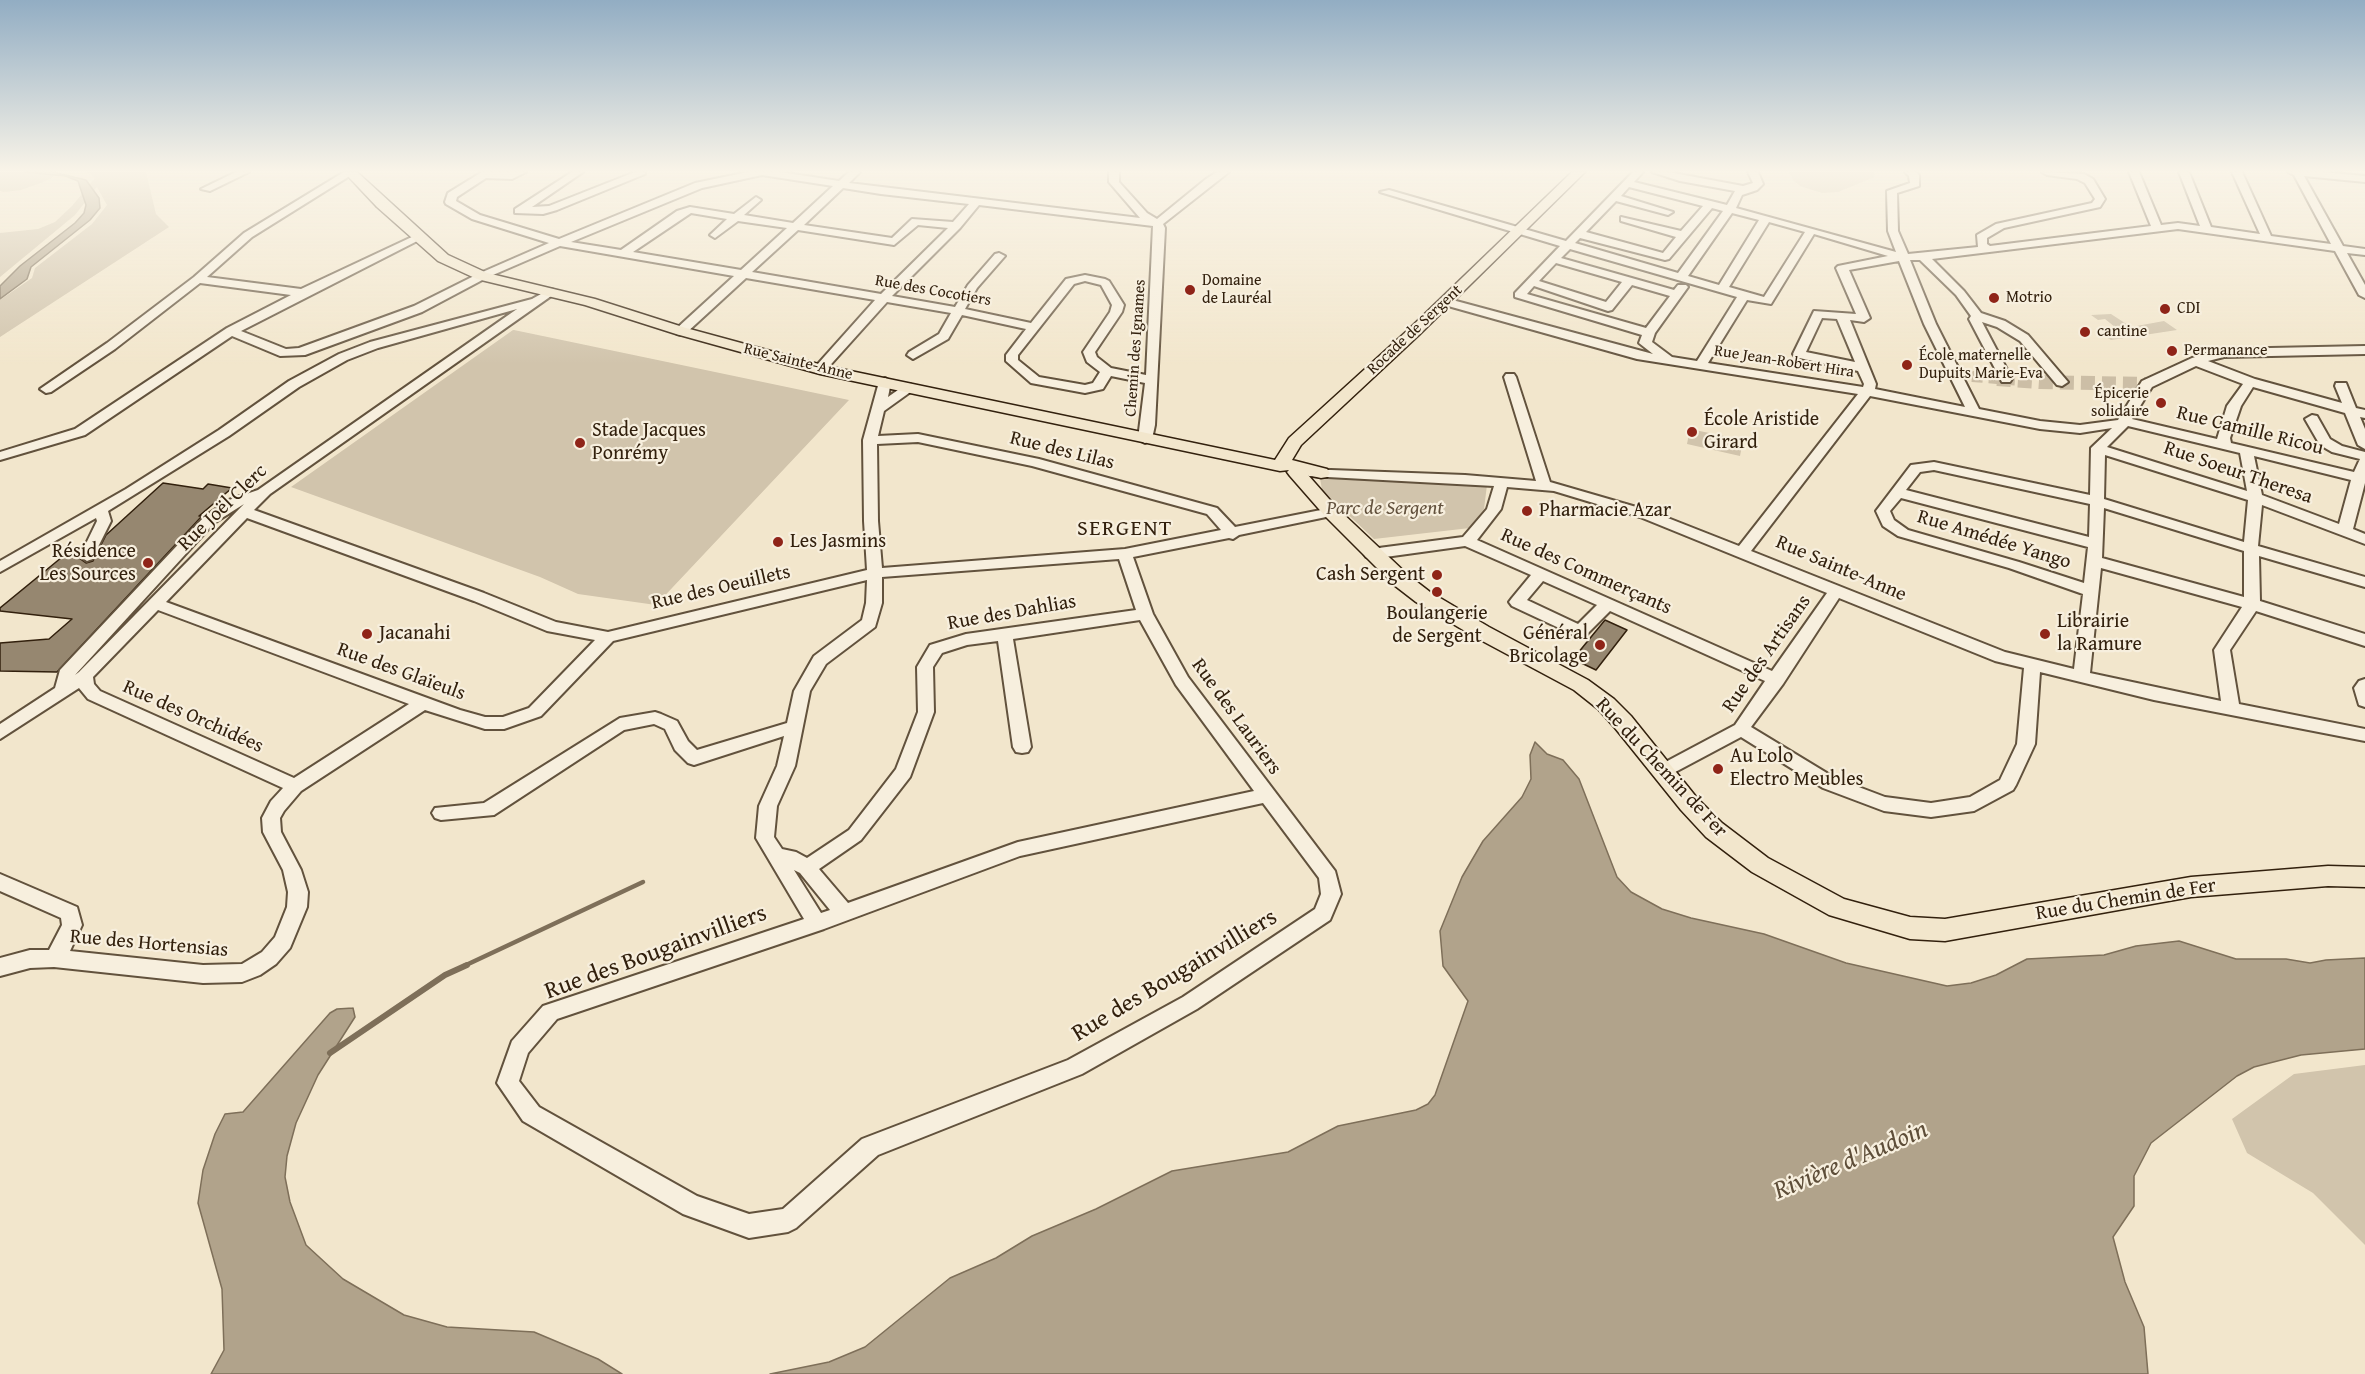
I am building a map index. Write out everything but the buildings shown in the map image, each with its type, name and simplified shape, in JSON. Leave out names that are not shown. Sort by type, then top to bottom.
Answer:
[{"type":"main road","name":"Rocade de Sergent","points":[[1290,469],[1283,460],[1295,442],[1513,236]]},
{"type":"main road","name":"Rue Sainte-Anne","points":[[418,238],[443,258],[482,276],[544,297],[820,369],[1290,469]]},
{"type":"main road","name":"Rue du Chemin de Fer","points":[[1290,469],[1317,482],[1331,513],[1371,554],[1423,597],[1482,633],[1581,685],[1618,716],[1689,804],[1714,830],[1760,865],[1838,908],[1910,928],[1945,930],[2190,887],[2328,876],[2365,877]]},
{"type":"street","points":[[46,389],[111,346],[198,279],[247,236]]},
{"type":"street","name":"Rue des Cocotiers","points":[[537,236],[560,243],[959,311],[1034,327]]},
{"type":"street","points":[[231,331],[284,352],[301,352],[418,309],[482,276],[576,236]]},
{"type":"street","points":[[624,254],[649,236]]},
{"type":"street","points":[[681,331],[742,273],[787,236]]},
{"type":"street","points":[[859,236],[894,242],[900,236]]},
{"type":"street","points":[[820,369],[883,299],[946,236]]},
{"type":"street","name":"Chemin des Ignames","points":[[1145,439],[1160,236]]},
{"type":"street","points":[[1536,236],[1767,302],[1807,236]]},
{"type":"street","points":[[1577,236],[1519,295],[1645,344],[1712,236]]},
{"type":"street","points":[[1587,236],[1665,257]]},
{"type":"street","points":[[1654,269],[1682,236]]},
{"type":"street","points":[[1722,289],[1755,236]]},
{"type":"street","points":[[1832,236],[1902,257]]},
{"type":"street","points":[[1895,236],[1930,324],[1974,412]]},
{"type":"street","points":[[1983,236],[1982,245],[1988,249]]},
{"type":"street","points":[[1863,368],[1799,354],[1818,314],[1864,318],[1842,268],[1902,257],[1923,257],[2087,236]]},
{"type":"street","points":[[2253,236],[2365,252]]},
{"type":"street","points":[[2332,236],[2365,295]]},
{"type":"street","points":[[0,456],[80,432],[231,331],[303,293],[418,238]]},
{"type":"street","points":[[913,355],[944,336],[981,275],[999,256]]},
{"type":"street","points":[[1923,257],[1960,293],[1977,316],[2001,324],[2019,334],[2062,382]]},
{"type":"street","points":[[1554,259],[1677,294]]},
{"type":"street","points":[[1107,371],[1098,386],[1089,389],[1041,382],[1030,378],[1011,358],[1070,281],[1085,278],[1101,281],[1118,308],[1089,355],[1107,371],[1151,380]]},
{"type":"street","points":[[198,279],[303,293]]},
{"type":"street","points":[[1532,282],[1608,307],[1630,280]]},
{"type":"street","points":[[1700,366],[1744,295]]},
{"type":"street","points":[[0,567],[185,459],[294,384],[343,357],[384,342],[544,297]]},
{"type":"street","name":"Rue Joël Clerc","points":[[0,733],[85,676],[266,491],[544,297]]},
{"type":"street","name":"Rue Jean-Robert Hira","points":[[1445,302],[1645,344],[1679,362],[1700,366],[1868,392],[2040,425],[2080,429],[2124,422]]},
{"type":"street","points":[[1743,552],[1868,392],[1870,384],[1842,316]]},
{"type":"street","points":[[1977,316],[1975,319],[2006,379]]},
{"type":"street","points":[[2081,676],[2095,561],[2100,446],[2119,429],[2147,384],[2196,360],[2223,353],[2365,350]]},
{"type":"street","points":[[2196,360],[2250,382],[2359,413]]},
{"type":"street","points":[[1510,377],[1544,485]]},
{"type":"street","points":[[817,923],[765,838],[768,806],[786,766],[802,692],[820,660],[869,623],[874,603],[875,573],[871,521],[870,440],[885,382]]},
{"type":"street","points":[[2226,446],[2223,438],[2227,422],[2234,406],[2250,382]]},
{"type":"street","points":[[2341,386],[2359,413],[2365,445]]},
{"type":"street","points":[[878,409],[910,388]]},
{"type":"street","points":[[2312,419],[2325,442],[2337,449],[2365,456]]},
{"type":"street","name":"Rue Camille Ricou","points":[[2124,422],[2361,479]]},
{"type":"street","name":"Rue Soeur Theresa","points":[[2080,429],[2100,446],[2254,498],[2365,539]]},
{"type":"street","name":"Rue des Lilas","points":[[870,440],[918,438],[1034,462],[1212,511],[1233,534]]},
{"type":"street","points":[[2231,709],[2222,650],[2252,603],[2251,547],[2254,498],[2246,451]]},
{"type":"street","points":[[2345,531],[2365,461]]},
{"type":"street","name":"Rue Amédée Yango","points":[[2090,591],[2014,565],[1903,532],[1888,523],[1883,511],[1916,468],[1934,466],[2097,501],[2365,582]]},
{"type":"street","points":[[1371,554],[1467,541],[1483,525],[1494,509],[1502,481]]},
{"type":"street","name":"Rue Sainte-Anne","points":[[1317,482],[1502,481],[1544,485],[1609,501],[1743,552],[1976,649],[2081,676],[2365,735]]},
{"type":"street","points":[[64,691],[62,686],[66,674],[209,520],[234,503],[266,491]]},
{"type":"street","points":[[1896,492],[2096,544]]},
{"type":"street","points":[[87,556],[104,521],[101,510]]},
{"type":"street","name":"Rue des Oeuillets","points":[[244,512],[479,597],[553,627],[608,637],[875,573],[1125,554],[1331,513]]},
{"type":"street","name":"Rue des Commerçants","points":[[1467,541],[1777,680]]},
{"type":"street","name":"Rue des Lauriers","points":[[1125,554],[1145,614],[1182,681],[1328,876],[1332,894]]},
{"type":"street","points":[[2095,561],[2252,603],[2365,640]]},
{"type":"street","points":[[1540,574],[1517,602],[1580,631],[1607,605]]},
{"type":"street","name":"Rue des Artisans","points":[[1664,771],[1741,729],[1777,680],[1836,591]]},
{"type":"street","name":"Rue des Glaïeuls","points":[[157,604],[456,716],[485,723],[504,723],[535,712],[608,637]]},
{"type":"street","name":"Rue des Dahlias","points":[[807,868],[855,835],[904,772],[926,712],[925,668],[936,649],[966,640],[1145,614]]},
{"type":"street","points":[[1005,635],[1022,747]]},
{"type":"street","points":[[1741,729],[1829,783],[1884,804],[1931,810],[1974,804],[2007,785],[2026,744],[2032,665]]},
{"type":"street","name":"Rue des Orchidées","points":[[85,676],[86,685],[94,695],[295,786]]},
{"type":"street","points":[[2365,685],[2362,688],[2365,701]]},
{"type":"street","name":"Rue des Hortensias","points":[[0,967],[30,959],[54,958],[203,974],[231,974],[253,969],[269,958],[283,942],[297,907],[298,892],[295,881],[272,832],[271,818],[277,806],[295,786],[423,703]]},
{"type":"street","points":[[441,813],[488,810],[620,724],[655,718],[671,725],[681,745],[694,758],[796,726]]},
{"type":"street","name":"Rue des Bougainvilliers","points":[[1266,795],[1018,849],[817,923],[550,1012],[519,1048],[508,1083],[531,1114],[691,1206],[749,1226],[788,1220],[870,1147],[1075,1067],[1190,1003],[1323,914],[1332,894]]},
{"type":"street","points":[[775,856],[789,857],[807,868],[844,913]]},
{"type":"street","points":[[0,882],[70,913],[72,925],[67,939],[54,958]]},
{"type":"green space","points":[[0,236],[49,236],[0,277]]},
{"type":"green space","points":[[76,236],[155,236],[0,337],[0,300],[32,278],[35,268]]},
{"type":"green space","points":[[2111,314],[2131,327],[2164,321],[2177,330],[2111,340],[2102,334],[2120,331],[2105,319],[2098,320],[2091,315]]},
{"type":"green space","name":"Stade Jacques Ponrémy","points":[[513,330],[849,400],[656,605],[578,594],[540,577],[291,487]]},
{"type":"green space","points":[[1690,429],[1743,440],[1740,456],[1687,444]]},
{"type":"green space","name":"Parc de Sergent","points":[[1320,478],[1487,485],[1484,509],[1470,528],[1374,539],[1322,490]]},
{"type":"green space","points":[[2365,1065],[2365,1245],[2313,1193],[2247,1153],[2232,1119],[2294,1074]]},
{"type":"water","points":[[58,236],[70,236],[31,267],[27,279],[0,299],[0,286],[20,266]]},
{"type":"water","name":"Rivière d'Audoin","points":[[1535,742],[1547,754],[1563,760],[1579,779],[1617,877],[1631,892],[1662,909],[1691,918],[1764,934],[1846,963],[1947,986],[1971,983],[1996,975],[2027,959],[2104,955],[2136,946],[2179,941],[2236,959],[2286,959],[2310,963],[2365,958],[2365,1049],[2301,1055],[2254,1067],[2237,1076],[2151,1143],[2134,1176],[2134,1206],[2113,1237],[2125,1282],[2144,1327],[2148,1374],[770,1374],[829,1362],[865,1347],[950,1278],[996,1258],[1032,1236],[1096,1209],[1172,1171],[1288,1152],[1338,1126],[1416,1110],[1428,1104],[1435,1095],[1468,1001],[1443,966],[1440,931],[1462,877],[1483,841],[1522,797],[1531,779],[1530,755]]},
{"type":"water","points":[[353,1008],[355,1017],[318,1075],[296,1123],[287,1156],[285,1177],[290,1202],[306,1245],[343,1279],[404,1315],[447,1327],[534,1332],[598,1359],[622,1374],[211,1374],[224,1350],[222,1289],[198,1203],[203,1170],[215,1134],[225,1114],[243,1112],[330,1013],[337,1009]]},
{"type":"waterway","points":[[464,966],[643,882]]},
{"type":"waterway","points":[[330,1053],[445,975],[467,965]]},
{"type":"tunnel","points":[[1955,375],[2015,380]]},
{"type":"tunnel","points":[[1997,379],[2147,384]]},
{"type":"place","name":"Domaine de Lauréal","points":[[1190,290]]},
{"type":"place","name":"Motrio","points":[[1994,298]]},
{"type":"place","name":"CDI","points":[[2165,309]]},
{"type":"place","name":"cantine","points":[[2085,332]]},
{"type":"place","name":"Permanance","points":[[2172,351]]},
{"type":"place","name":"École maternelle Dupuits Marie-Eva","points":[[1907,365]]},
{"type":"place","name":"Épicerie solidaire","points":[[2161,403]]},
{"type":"place","name":"École Aristide Girard","points":[[1692,432]]},
{"type":"place","name":"Stade Jacques Ponrémy","points":[[580,443]]},
{"type":"place","name":"Pharmacie Azar","points":[[1527,511]]},
{"type":"place","name":"Les Jasmins","points":[[778,542]]},
{"type":"place","name":"Résidence Les Sources","points":[[148,563]]},
{"type":"place","name":"Cash Sergent","points":[[1437,575]]},
{"type":"place","name":"Boulangerie de Sergent","points":[[1437,592]]},
{"type":"place","name":"Jacanahi","points":[[367,634]]},
{"type":"place","name":"Librairie la Ramure","points":[[2045,634]]},
{"type":"place","name":"Général Bricolage","points":[[1600,645]]},
{"type":"place","name":"Au Lolo Electro Meubles","points":[[1718,769]]},
{"type":"district","name":"SERGENT","points":[[1125,529]]}]
